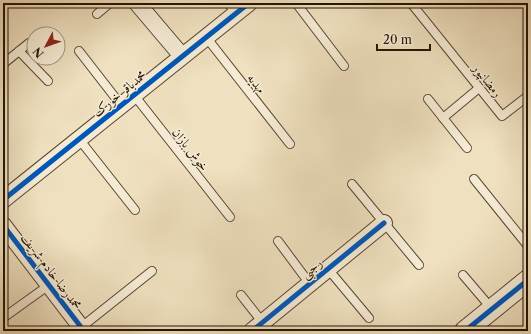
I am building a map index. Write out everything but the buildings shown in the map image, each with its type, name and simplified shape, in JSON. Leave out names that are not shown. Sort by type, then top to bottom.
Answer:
[{"type":"street","points":[[137,3],[182,56]]},
{"type":"street","name":"محمدباقر خورک","points":[[3,200],[206,37],[238,6]]},
{"type":"street","name":"رجبی","points":[[258,327],[384,222]]},
{"type":"street","name":"محمدرضا خادم شریف","points":[[5,233],[50,285],[81,330]]},
{"type":"street","points":[[473,329],[492,309],[528,280]]},
{"type":"lane","points":[[97,14],[110,3]]},
{"type":"lane","points":[[296,3],[344,66]]},
{"type":"lane","name":"رمضانپور","points":[[410,3],[502,116],[528,96]]},
{"type":"lane","name":"مهدیه","points":[[206,37],[290,144]]},
{"type":"lane","points":[[3,64],[26,45]]},
{"type":"lane","points":[[19,51],[48,81]]},
{"type":"lane","points":[[79,51],[121,105]]},
{"type":"lane","points":[[443,118],[479,88]]},
{"type":"lane","name":"خوش بازان","points":[[134,95],[230,217]]},
{"type":"lane","points":[[428,99],[467,148]]},
{"type":"lane","points":[[79,139],[135,210]]},
{"type":"lane","points":[[474,179],[528,246]]},
{"type":"lane","points":[[352,184],[419,265]]},
{"type":"lane","points":[[278,241],[310,284]]},
{"type":"lane","points":[[328,268],[369,318]]},
{"type":"lane","points":[[81,330],[152,271]]},
{"type":"lane","points":[[463,275],[492,309]]},
{"type":"lane","points":[[3,318],[50,285]]},
{"type":"lane","points":[[242,296],[258,327]]},
{"type":"cycle path","points":[[3,200],[249,3]]},
{"type":"cycle path","points":[[252,331],[384,223]]},
{"type":"cycle path","points":[[3,225],[84,331]]},
{"type":"cycle path","points":[[465,331],[528,280]]}]
